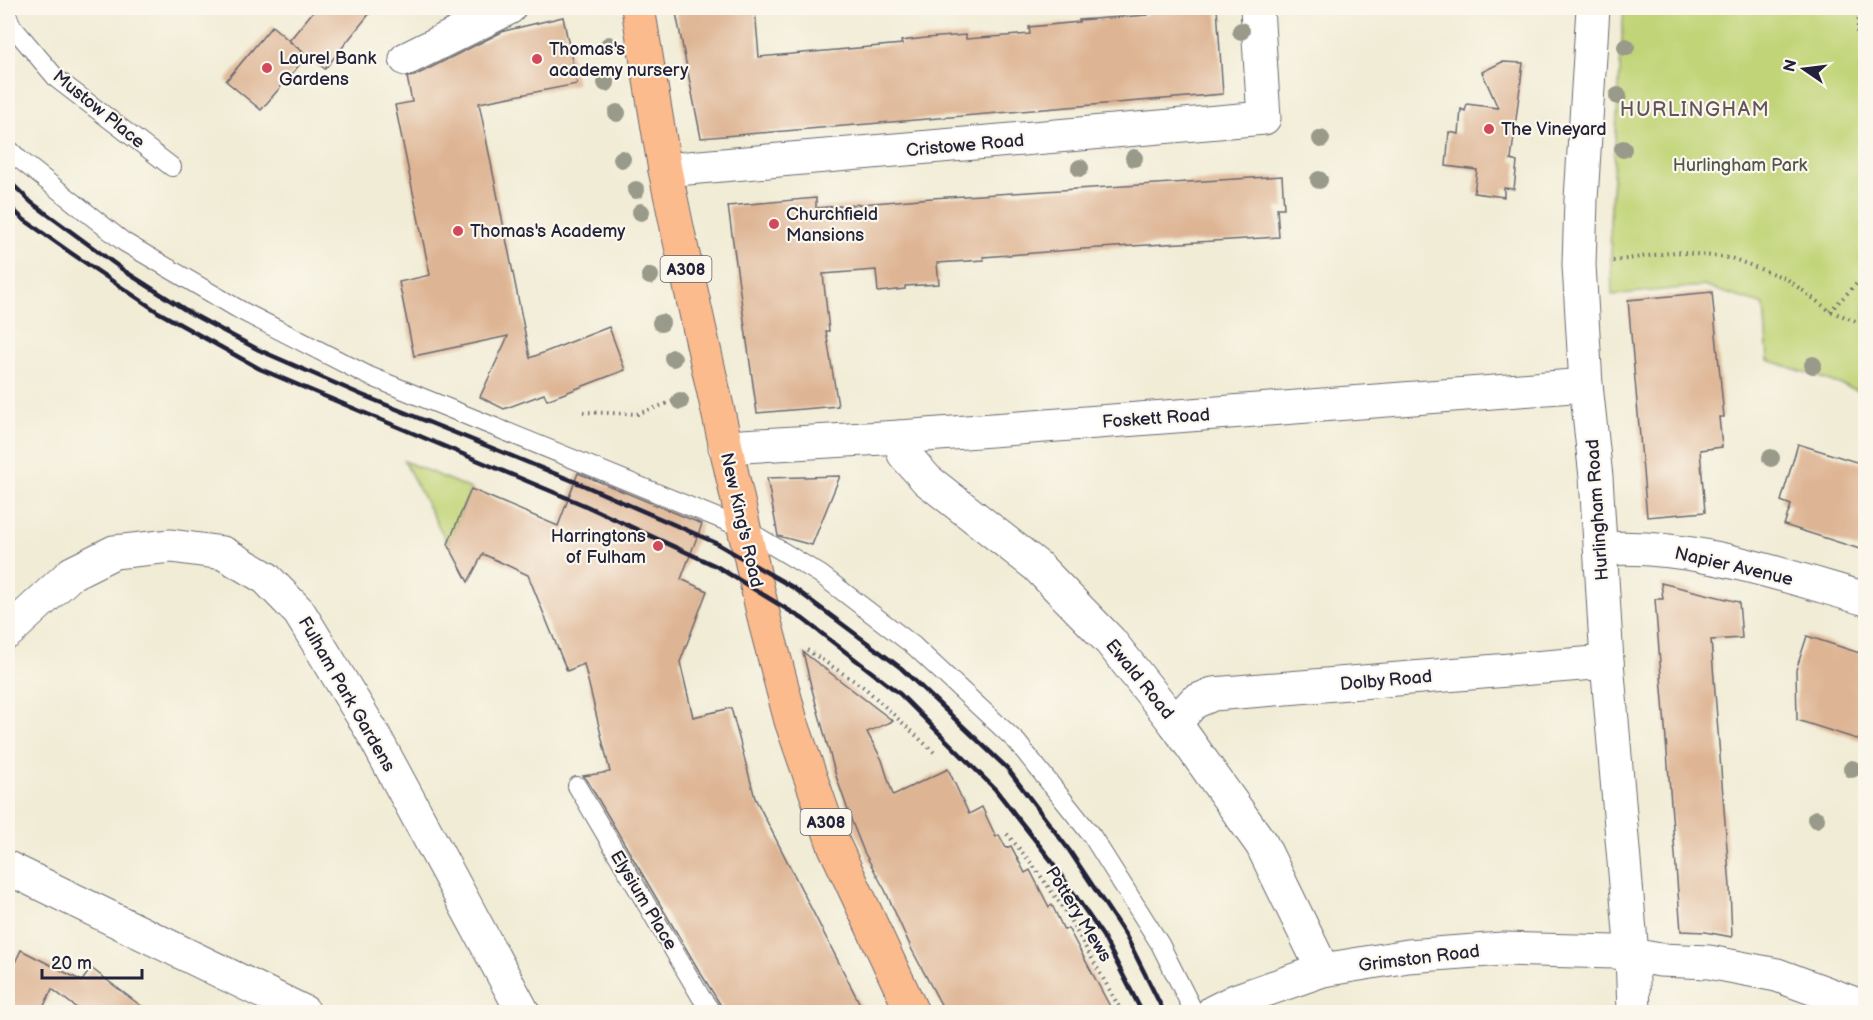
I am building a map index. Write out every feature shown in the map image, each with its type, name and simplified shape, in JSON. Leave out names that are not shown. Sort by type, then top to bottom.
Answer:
[{"type":"main road","name":"New King's Road","points":[[638,8],[665,170],[765,622],[791,721],[834,845],[912,1012]]},
{"type":"street","points":[[406,59],[508,8]]},
{"type":"street","name":"Cristowe Road","points":[[665,170],[1264,118],[1257,8]]},
{"type":"street","name":"Hurlingham Road","points":[[1593,8],[1579,265],[1586,385],[1601,549],[1607,663],[1632,955],[1634,1012]]},
{"type":"street","name":"Foskett Road","points":[[725,447],[900,437],[1586,385]]},
{"type":"street","name":"Ewald Road","points":[[900,437],[904,454],[927,480],[1037,566],[1110,641],[1175,723],[1262,845],[1323,970]]},
{"type":"street","name":"Fulham Park Gardens","points":[[8,632],[72,573],[114,552],[171,546],[223,553],[266,578],[299,612],[371,730],[524,1012]]},
{"type":"street","name":"Napier Avenue","points":[[1601,549],[1693,553],[1745,564],[1866,599]]},
{"type":"street","name":"Dolby Road","points":[[1175,723],[1194,702],[1213,694],[1607,663]]},
{"type":"street","points":[[10,876],[304,1012]]},
{"type":"street","name":"Grimston Road","points":[[1213,1012],[1237,999],[1323,970],[1408,956],[1502,949],[1615,952],[1660,960],[1709,962],[1778,975],[1866,1008]]},
{"type":"lane","name":"Mustow Place","points":[[8,18],[12,26],[57,78],[172,167]]},
{"type":"lane","points":[[8,148],[124,242],[240,310],[367,375],[745,529],[820,574],[914,646],[1017,742],[1092,836],[1160,944],[1194,1012]]},
{"type":"lane","name":"Elysium Place","points":[[577,786],[712,1012]]},
{"type":"path","points":[[1857,33],[1860,8]]},
{"type":"path","points":[[1579,265],[1676,252],[1731,258],[1787,279],[1830,310],[1866,325]]},
{"type":"path","points":[[1830,310],[1866,274]]},
{"type":"path","points":[[583,412],[637,414],[712,388]]},
{"type":"path","points":[[765,622],[865,688],[937,755]]},
{"type":"path","name":"Pottery Mews","points":[[1007,834],[1064,909],[1122,1012]]},
{"type":"green space","name":"Hurlingham Park","points":[[1624,8],[1865,8],[1865,393],[1768,360],[1764,305],[1703,286],[1612,295],[1610,222]]},
{"type":"green space","points":[[404,461],[471,489],[448,544]]},
{"type":"building","name":"Laurel Bank Gardens","points":[[316,8],[374,8],[325,69],[289,41]]},
{"type":"building","points":[[675,8],[755,8],[759,57],[902,44],[901,41],[926,38],[966,35],[966,39],[1030,34],[1029,27],[1079,22],[1079,20],[1148,15],[1148,8],[1217,8],[1223,94],[701,138]]},
{"type":"building","points":[[563,17],[577,84],[479,103],[530,358],[609,327],[625,370],[547,400],[544,394],[504,409],[480,397],[508,336],[414,356],[399,282],[430,275],[395,105],[412,102],[407,77],[414,76],[504,31]]},
{"type":"building","name":"Laurel Bank Gardens","points":[[272,26],[307,56],[261,110],[226,81]]},
{"type":"building","name":"The Vineyard","points":[[1502,62],[1523,63],[1511,160],[1517,162],[1514,189],[1504,188],[1504,197],[1474,193],[1477,170],[1446,166],[1449,132],[1459,134],[1461,109],[1465,111],[1467,104],[1498,108],[1482,72]]},
{"type":"building","points":[[1282,176],[1284,208],[1277,208],[1279,237],[1083,249],[937,263],[939,284],[905,286],[905,289],[878,292],[876,270],[823,274],[829,331],[826,331],[838,406],[757,413],[728,206],[816,198],[816,208],[932,198]]},
{"type":"building","points":[[1712,292],[1724,417],[1719,417],[1722,447],[1700,450],[1705,512],[1647,517],[1628,300]]},
{"type":"building","points":[[1798,444],[1866,465],[1866,551],[1784,525],[1791,505],[1781,501]]},
{"type":"building","points":[[578,473],[702,524],[681,579],[707,591],[680,662],[693,717],[731,708],[755,798],[864,1012],[725,1012],[583,776],[610,772],[584,664],[567,671],[528,575],[483,554],[468,582],[448,544],[471,489],[558,526]]},
{"type":"building","points":[[840,476],[812,545],[778,536],[767,478]]},
{"type":"building","points":[[1661,583],[1739,602],[1742,638],[1711,640],[1732,937],[1705,932],[1681,931],[1655,599],[1663,599]]},
{"type":"building","points":[[1807,636],[1866,655],[1866,742],[1797,720],[1796,670]]},
{"type":"building","points":[[803,652],[893,721],[867,732],[882,760],[893,795],[948,769],[969,814],[982,807],[996,837],[999,835],[1006,848],[1011,846],[1025,873],[1030,870],[1049,907],[1052,905],[1064,930],[1068,928],[1113,1012],[945,1012],[864,852],[852,822],[836,776]]},
{"type":"building","points":[[21,950],[82,981],[91,968],[149,1012],[82,1012],[52,989],[41,1012],[8,1012],[8,977]]},
{"type":"railway","points":[[8,180],[32,203],[126,272],[192,314],[259,350],[714,542],[794,588],[901,668],[1007,768],[1069,850],[1126,936],[1164,1012]]},
{"type":"railway","points":[[8,205],[23,219],[158,312],[260,369],[584,505],[716,566],[803,619],[900,694],[995,789],[1050,859],[1103,936],[1142,1012]]},
{"type":"place","name":"Thomas's academy nursery","points":[[537,59]]},
{"type":"place","name":"Laurel Bank Gardens","points":[[267,68]]},
{"type":"place","name":"The Vineyard","points":[[1489,129]]},
{"type":"place","name":"Churchfield Mansions","points":[[774,224]]},
{"type":"place","name":"Thomas's Academy","points":[[458,231]]},
{"type":"place","name":"Harringtons of Fulham","points":[[658,546]]},
{"type":"district","name":"HURLINGHAM","points":[[1695,109]]}]
